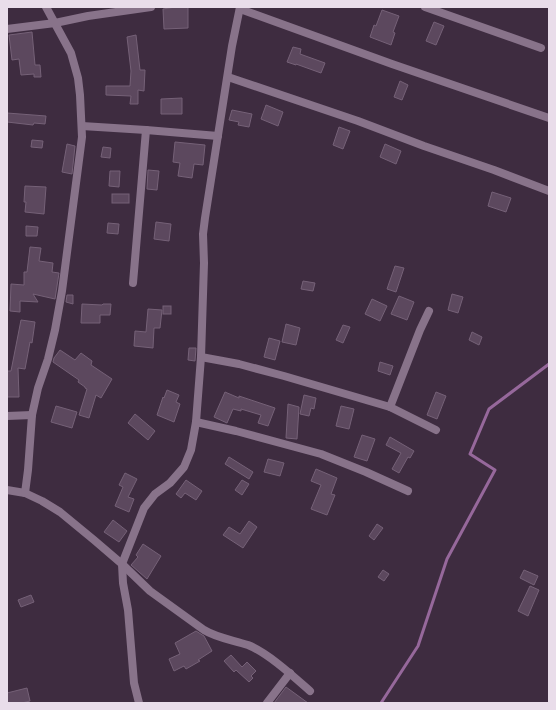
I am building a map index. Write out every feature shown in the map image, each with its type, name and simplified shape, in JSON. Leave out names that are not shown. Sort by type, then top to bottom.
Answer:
[{"type":"street","points":[[25,493],[32,415],[38,388],[56,330],[81,148],[82,126],[78,78],[71,53],[46,7]]},
{"type":"street","points":[[7,30],[151,7]]},
{"type":"street","points":[[426,7],[541,48]]},
{"type":"street","points":[[139,703],[134,683],[128,610],[123,583],[122,564],[144,508],[155,494],[170,483],[184,468],[191,450],[196,422],[202,357],[204,263],[203,234],[240,8],[385,62],[549,118]]},
{"type":"street","points":[[228,77],[358,121],[549,191]]},
{"type":"street","points":[[82,126],[218,136]]},
{"type":"street","points":[[133,283],[146,130]]},
{"type":"street","points":[[390,407],[420,330],[429,312]]},
{"type":"street","points":[[202,357],[239,364],[390,407],[436,430]]},
{"type":"street","points":[[7,416],[32,415]]},
{"type":"street","points":[[196,422],[236,431],[320,454],[408,490]]},
{"type":"street","points":[[7,490],[25,493],[60,512],[122,564],[150,591],[204,630],[212,635],[249,646],[265,655],[290,673],[310,691]]},
{"type":"street","points":[[266,703],[290,673]]},
{"type":"building","points":[[188,7],[188,28],[164,29],[163,9]]},
{"type":"building","points":[[382,10],[399,16],[393,32],[395,33],[391,45],[370,37],[374,25],[376,26]]},
{"type":"building","points":[[434,22],[444,26],[436,45],[426,41]]},
{"type":"building","points":[[32,32],[35,65],[40,65],[41,77],[34,77],[34,74],[21,75],[19,59],[12,60],[9,35]]},
{"type":"building","points":[[136,35],[140,70],[145,70],[144,91],[138,90],[138,104],[130,104],[131,96],[106,95],[106,86],[130,86],[131,71],[127,37]]},
{"type":"building","points":[[293,47],[301,49],[300,54],[325,63],[321,73],[287,62]]},
{"type":"building","points":[[400,81],[408,85],[402,100],[394,97]]},
{"type":"building","points":[[182,98],[182,114],[161,114],[161,99]]},
{"type":"building","points":[[266,105],[283,112],[278,126],[261,119]]},
{"type":"building","points":[[232,110],[252,114],[249,127],[238,125],[239,122],[229,120]]},
{"type":"building","points":[[7,113],[46,116],[45,124],[34,123],[33,125],[7,122]]},
{"type":"building","points":[[339,127],[350,131],[343,149],[333,145]]},
{"type":"building","points":[[32,140],[43,141],[42,148],[31,147]]},
{"type":"building","points":[[175,142],[205,145],[203,165],[194,164],[192,178],[178,176],[180,163],[173,162]]},
{"type":"building","points":[[67,144],[75,146],[72,174],[62,172]]},
{"type":"building","points":[[385,144],[401,151],[396,164],[380,157]]},
{"type":"building","points":[[103,147],[111,148],[110,158],[101,157]]},
{"type":"building","points":[[148,170],[159,171],[157,190],[147,189]]},
{"type":"building","points":[[110,171],[120,171],[119,187],[109,186]]},
{"type":"building","points":[[25,186],[46,187],[44,214],[25,212]]},
{"type":"building","points":[[492,192],[511,198],[506,212],[488,206]]},
{"type":"building","points":[[112,194],[129,194],[129,203],[112,203]]},
{"type":"building","points":[[156,222],[171,224],[169,241],[154,239]]},
{"type":"building","points":[[108,223],[119,224],[118,234],[107,233]]},
{"type":"building","points":[[26,226],[38,227],[37,236],[26,236]]},
{"type":"building","points":[[30,247],[41,248],[39,261],[53,263],[52,272],[59,273],[55,299],[33,294],[38,302],[20,301],[20,312],[10,311],[11,284],[24,285],[24,272],[27,272]]},
{"type":"building","points":[[395,266],[404,268],[396,292],[387,289]]},
{"type":"building","points":[[303,281],[315,283],[313,291],[301,289]]},
{"type":"building","points":[[452,294],[463,297],[458,313],[448,310]]},
{"type":"building","points":[[67,295],[73,295],[73,304],[66,302]]},
{"type":"building","points":[[399,296],[414,302],[407,320],[391,314]]},
{"type":"building","points":[[372,299],[387,306],[380,321],[365,314]]},
{"type":"building","points":[[82,304],[111,304],[110,315],[100,315],[100,323],[81,323]]},
{"type":"building","points":[[163,306],[171,306],[171,314],[163,314]]},
{"type":"building","points":[[148,309],[162,310],[160,328],[154,328],[153,348],[134,346],[135,331],[146,332]]},
{"type":"building","points":[[21,320],[35,322],[32,343],[30,342],[25,369],[18,368],[19,397],[7,397],[7,371],[11,371]]},
{"type":"building","points":[[286,324],[300,328],[296,345],[282,342]]},
{"type":"building","points":[[343,325],[350,327],[343,343],[336,340]]},
{"type":"building","points":[[472,332],[482,337],[479,345],[469,340]]},
{"type":"building","points":[[269,338],[280,341],[275,360],[264,357]]},
{"type":"building","points":[[189,348],[196,348],[195,361],[188,360]]},
{"type":"building","points":[[60,350],[75,360],[81,353],[92,361],[91,365],[112,379],[101,398],[96,395],[89,418],[79,415],[87,389],[78,382],[79,380],[53,362]]},
{"type":"building","points":[[380,362],[393,366],[390,375],[378,371]]},
{"type":"building","points":[[167,390],[179,395],[176,402],[180,404],[174,422],[157,415]]},
{"type":"building","points":[[225,392],[239,398],[239,396],[275,408],[268,426],[258,423],[261,415],[241,409],[241,411],[233,409],[227,423],[214,417]]},
{"type":"building","points":[[436,392],[446,396],[437,419],[427,415]]},
{"type":"building","points":[[304,395],[316,398],[314,409],[311,408],[309,416],[300,414]]},
{"type":"building","points":[[288,404],[299,407],[297,439],[286,438]]},
{"type":"building","points":[[56,406],[77,412],[72,428],[51,422]]},
{"type":"building","points":[[341,406],[354,409],[349,429],[336,426]]},
{"type":"building","points":[[135,414],[155,431],[148,440],[128,423]]},
{"type":"building","points":[[362,435],[375,439],[367,461],[354,457]]},
{"type":"building","points":[[390,437],[414,451],[410,458],[408,457],[399,473],[392,469],[401,453],[386,445]]},
{"type":"building","points":[[229,457],[253,472],[249,479],[225,464]]},
{"type":"building","points":[[268,459],[284,463],[280,476],[264,472]]},
{"type":"building","points":[[316,469],[337,478],[331,494],[335,495],[327,515],[311,509],[321,485],[311,481]]},
{"type":"building","points":[[125,473],[137,479],[128,497],[134,499],[129,512],[115,506],[123,487],[119,485]]},
{"type":"building","points":[[186,480],[202,491],[196,500],[185,493],[181,498],[176,494]]},
{"type":"building","points":[[242,480],[249,484],[242,495],[235,490]]},
{"type":"building","points":[[113,520],[127,531],[119,542],[104,532]]},
{"type":"building","points":[[249,521],[257,527],[243,548],[223,535],[229,527],[240,534]]},
{"type":"building","points":[[377,524],[383,528],[374,540],[369,536]]},
{"type":"building","points":[[143,544],[161,556],[147,579],[131,565],[138,557],[136,555]]},
{"type":"building","points":[[383,570],[389,574],[384,581],[378,577]]},
{"type":"building","points":[[524,570],[538,576],[534,585],[520,578]]},
{"type":"building","points":[[530,586],[539,590],[528,616],[518,611]]},
{"type":"building","points":[[31,595],[34,602],[21,607],[18,600]]},
{"type":"building","points":[[196,631],[204,636],[212,651],[198,660],[200,661],[186,669],[184,666],[174,671],[169,659],[180,654],[175,643]]},
{"type":"building","points":[[231,655],[242,667],[247,662],[256,671],[251,676],[253,678],[249,682],[236,670],[234,672],[224,661]]},
{"type":"building","points":[[286,687],[308,703],[274,703]]},
{"type":"building","points":[[27,688],[30,701],[22,703],[7,703],[7,693]]},
{"type":"waterway","points":[[381,703],[418,646],[447,559],[495,470],[470,454],[489,409],[549,364]]}]
